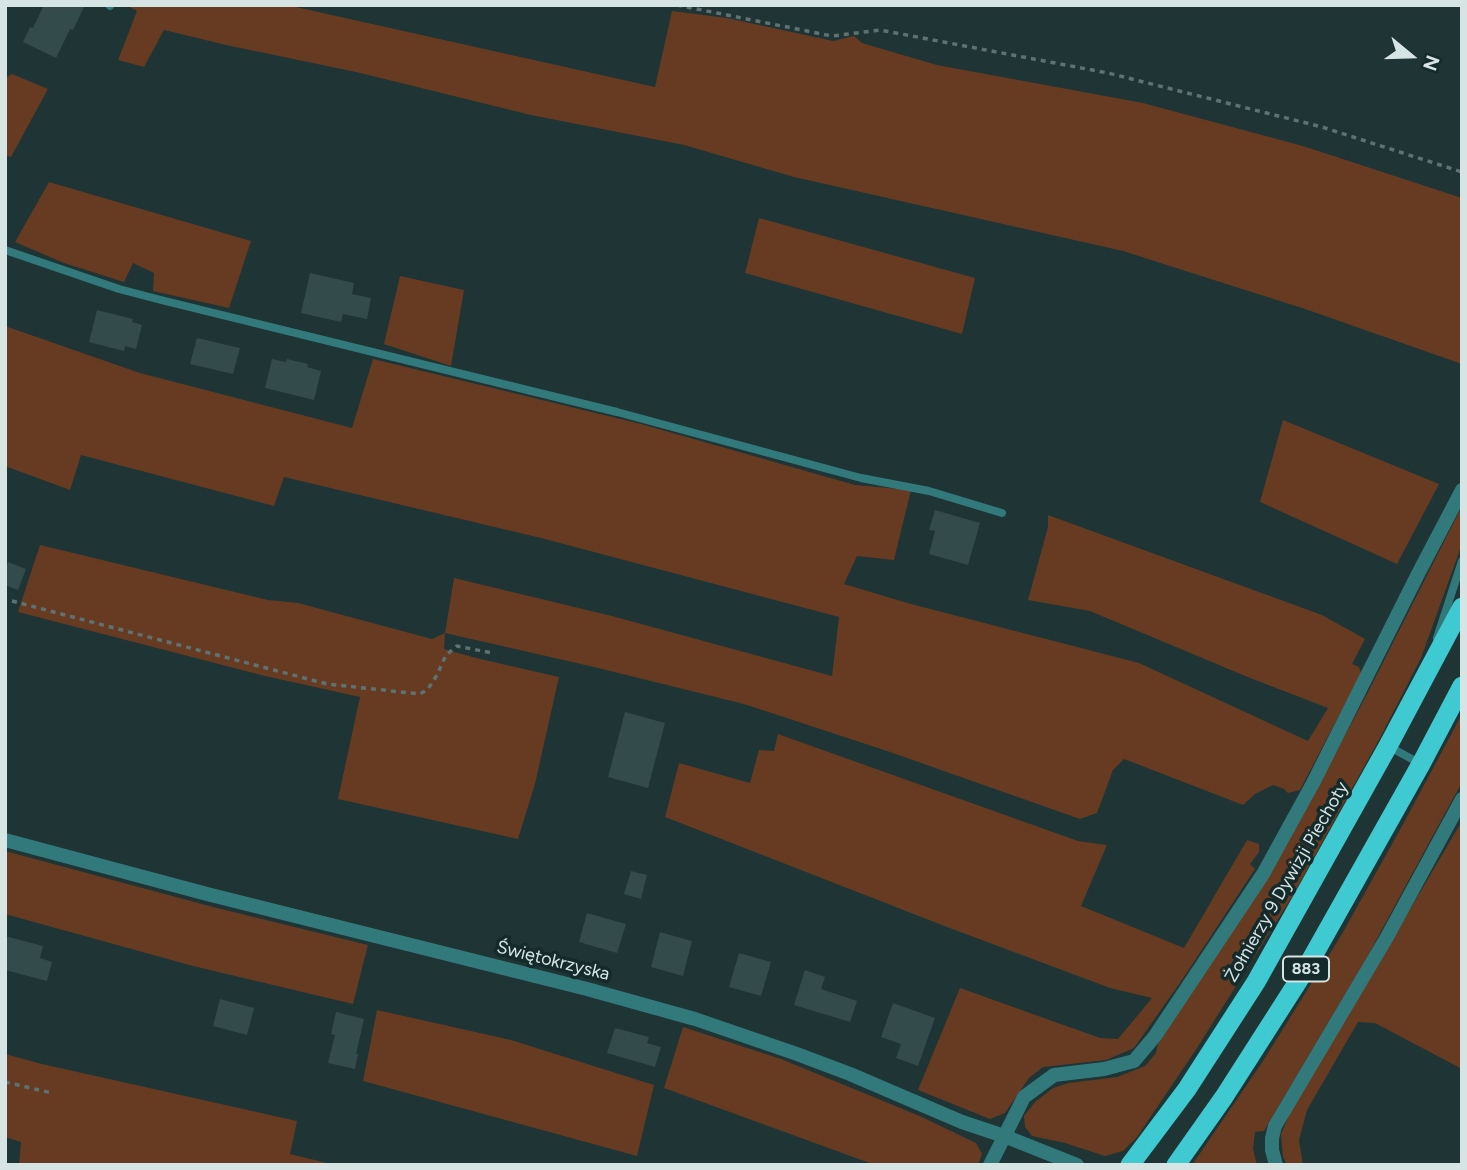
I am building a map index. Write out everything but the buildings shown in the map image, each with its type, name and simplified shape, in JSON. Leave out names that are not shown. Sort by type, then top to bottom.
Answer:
[{"type":"highway","name":"Żołnierzy 9 Dywizji Piechoty","points":[[1130,1165],[1187,1088],[1256,982],[1462,607]]},
{"type":"highway","name":"883","points":[[1175,1165],[1224,1097],[1304,972],[1462,686]]},
{"type":"street","points":[[990,1165],[1024,1097],[1054,1075],[1104,1069],[1134,1061],[1155,1037],[1263,874],[1313,783],[1462,490]]},
{"type":"street","points":[[1276,1165],[1272,1150],[1275,1126],[1387,937],[1462,799]]},
{"type":"street","name":"Świętokrzyska","points":[[5,840],[695,1019],[797,1054],[962,1122],[1077,1165]]},
{"type":"lane","points":[[5,250],[119,289],[617,412],[861,478],[929,491],[1002,513]]},
{"type":"lane","points":[[1417,692],[1462,561]]},
{"type":"lane","points":[[1388,746],[1421,764]]},
{"type":"path","points":[[677,5],[832,36],[880,30],[1108,73],[1322,127],[1462,172]]},
{"type":"path","points":[[12,601],[327,684],[406,693],[420,694],[428,689],[446,655],[457,646],[492,653]]},
{"type":"path","points":[[5,1082],[52,1093]]},
{"type":"shaded area","points":[[126,5],[287,5],[655,87],[672,11],[727,18],[833,41],[854,36],[862,43],[937,65],[1143,103],[1303,146],[1462,198],[1462,364],[1305,309],[1123,251],[794,177],[684,145],[531,115],[356,72],[164,30],[144,67],[118,60],[137,11]]},
{"type":"shaded area","points":[[12,74],[48,89],[11,157],[5,155],[5,78]]},
{"type":"shaded area","points":[[49,182],[251,241],[229,308],[153,291],[154,273],[133,263],[124,282],[64,263],[15,242]]},
{"type":"shaded area","points":[[759,218],[975,278],[962,334],[745,273]]},
{"type":"shaded area","points":[[400,276],[464,290],[451,366],[384,344]]},
{"type":"shaded area","points":[[5,326],[140,373],[352,428],[373,359],[641,424],[855,485],[911,490],[894,560],[857,556],[844,584],[1139,663],[1308,741],[1328,708],[1090,611],[1028,600],[1048,527],[1048,515],[1322,615],[1365,639],[1352,664],[1359,667],[1361,673],[1300,790],[1288,793],[1273,785],[1255,794],[1243,805],[1124,759],[1113,770],[1097,813],[1080,819],[744,704],[445,633],[454,578],[612,616],[832,676],[839,617],[541,538],[284,477],[274,506],[81,455],[70,490],[5,466]]},
{"type":"shaded area","points":[[1283,420],[1439,484],[1397,564],[1260,502]]},
{"type":"shaded area","points":[[1462,506],[1462,544],[1421,658],[1380,738],[1292,897],[1197,1048],[1137,1137],[1123,1151],[1105,1156],[1032,1136],[1025,1127],[1024,1116],[1035,1102],[1053,1088],[1069,1083],[1117,1077],[1145,1066],[1156,1053],[1158,1044],[1284,849],[1366,696]]},
{"type":"shaded area","points":[[40,545],[268,600],[298,603],[432,639],[445,633],[444,649],[559,677],[535,784],[518,839],[338,799],[360,697],[265,676],[18,612]]},
{"type":"shaded area","points":[[1462,714],[1462,782],[1366,959],[1264,1131],[1255,1132],[1253,1149],[1257,1165],[1192,1165],[1263,1061],[1342,934]]},
{"type":"shaded area","points":[[778,734],[1078,841],[1107,845],[1081,906],[1184,948],[1247,840],[1259,844],[1259,852],[1250,864],[1255,869],[1134,1048],[1106,1060],[1043,1067],[1029,1078],[1005,1113],[990,1119],[918,1090],[960,988],[1100,1038],[1118,1039],[1152,998],[1110,988],[665,817],[679,763],[750,783],[759,750],[774,751]]},
{"type":"shaded area","points":[[1462,821],[1462,1069],[1375,1023],[1358,1022],[1307,1110],[1299,1140],[1303,1165],[1287,1165],[1283,1157],[1281,1134],[1290,1113]]},
{"type":"shaded area","points":[[5,851],[368,945],[353,1004],[193,966],[5,914]]},
{"type":"shaded area","points":[[377,1010],[511,1040],[654,1085],[637,1156],[363,1081]]},
{"type":"shaded area","points":[[683,1027],[781,1059],[922,1117],[976,1143],[982,1154],[978,1165],[875,1165],[664,1088]]},
{"type":"shaded area","points":[[5,1054],[297,1121],[290,1154],[335,1165],[19,1165],[21,1142],[5,1137]]}]
